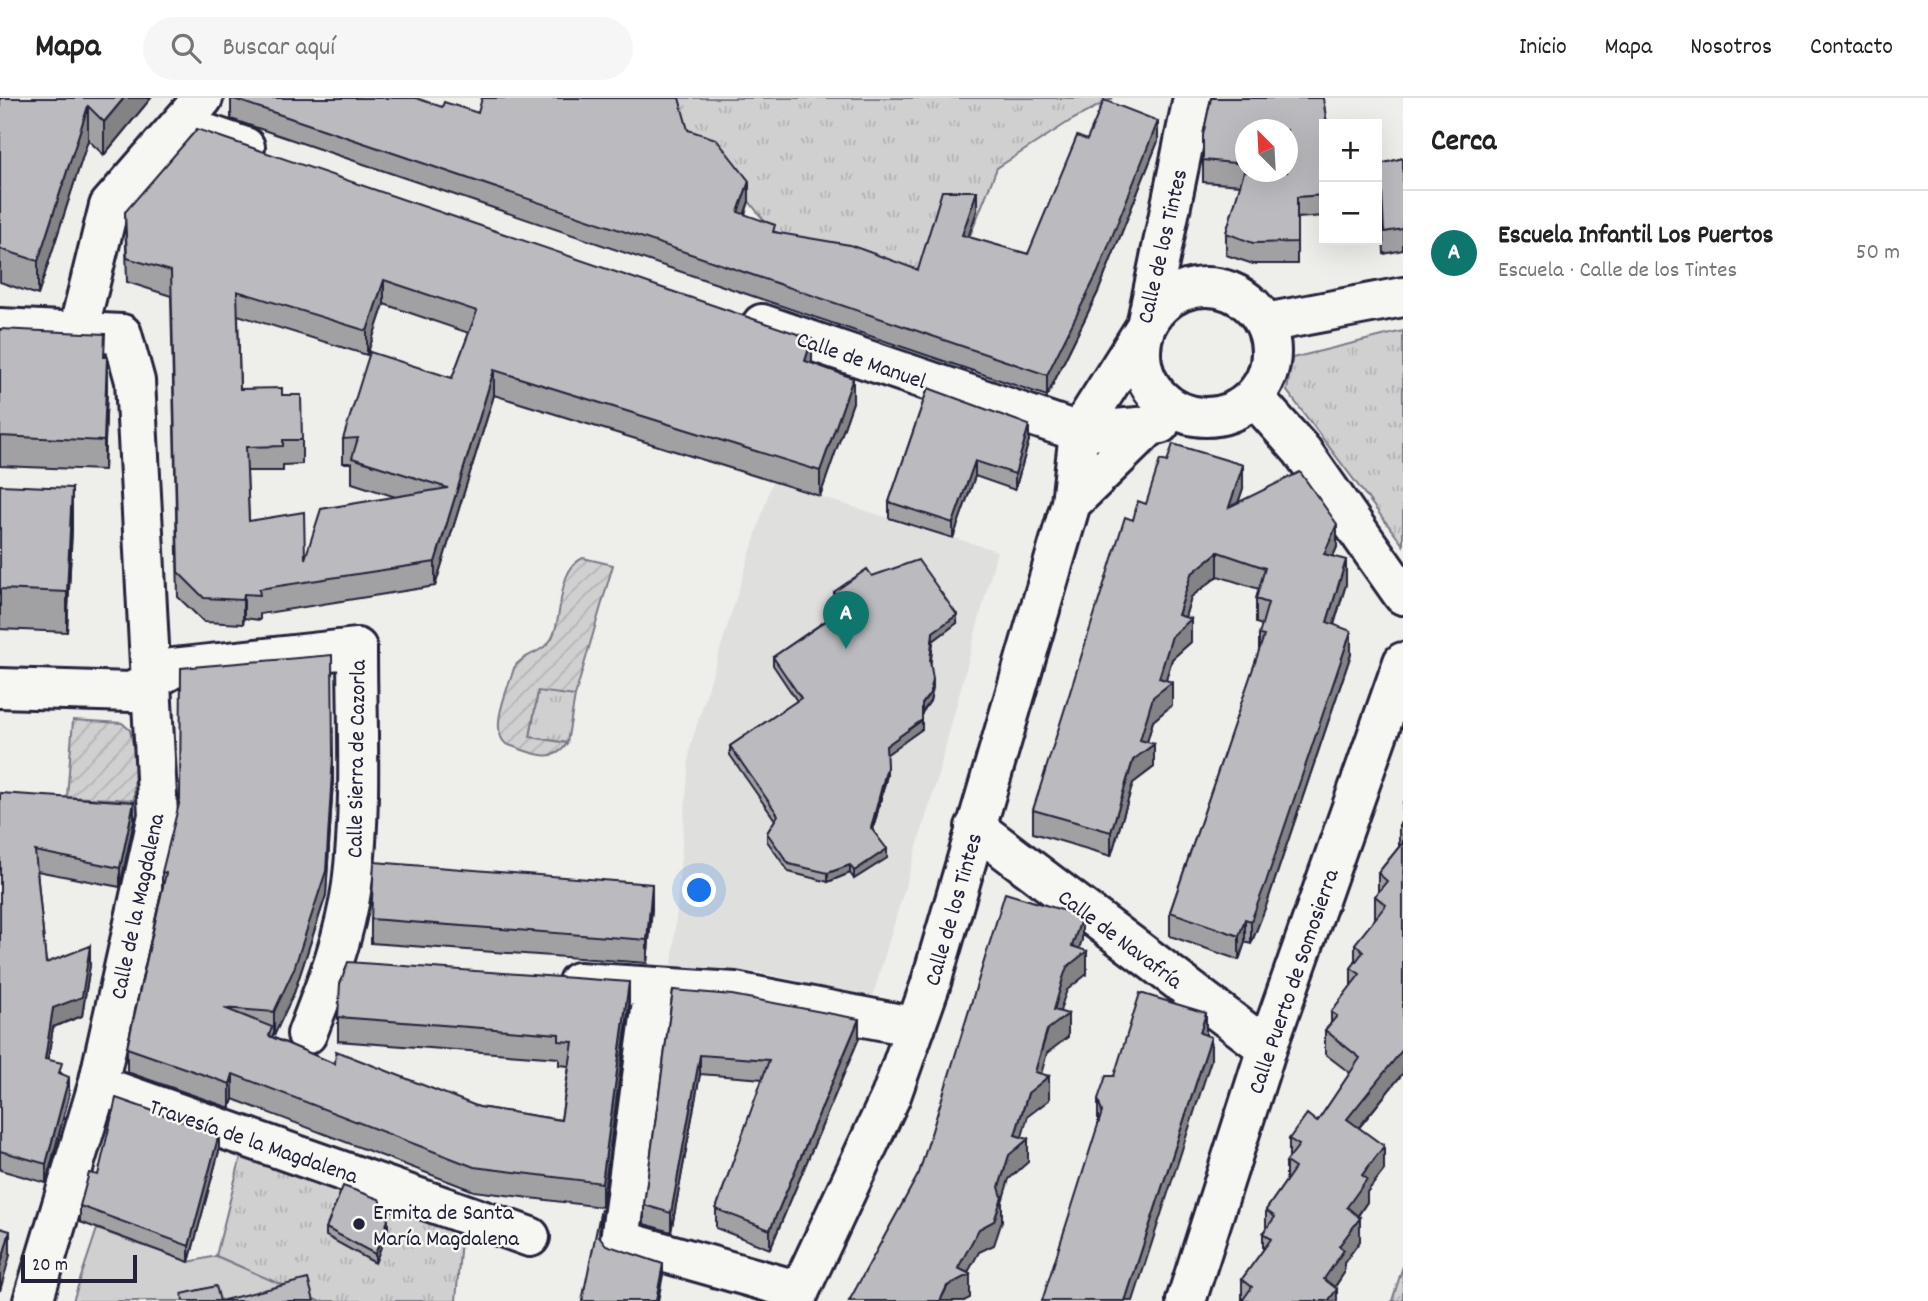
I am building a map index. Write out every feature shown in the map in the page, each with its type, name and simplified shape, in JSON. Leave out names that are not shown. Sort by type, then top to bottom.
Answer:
[{"type":"street","name":"Calle de los Tintes","points":[[797,1296],[891,1096],[916,1027],[1071,503],[1079,432],[1146,326],[1193,98]]},
{"type":"street","points":[[0,328],[78,331],[109,206],[192,111],[274,156]]},
{"type":"street","points":[[1202,287],[1227,290],[1249,303],[1265,323],[1271,342],[1271,362],[1265,381],[1254,397],[1235,411],[1212,417],[1188,415],[1168,406],[1152,390],[1143,370],[1141,348],[1146,326],[1158,307],[1177,294],[1202,287]]},
{"type":"street","points":[[1265,323],[1403,297]]},
{"type":"street","name":"Calle de Manuel","points":[[723,311],[1079,432],[1150,426]]},
{"type":"street","name":"Calle de la Magdalena","points":[[33,1301],[98,1085],[158,815],[135,381],[122,334],[78,331]]},
{"type":"street","points":[[1254,397],[1303,451],[1403,596]]},
{"type":"street","name":"Calle de los Tintes","points":[[1071,503],[1150,426],[1188,415]]},
{"type":"street","name":"Calle Sierra de Cazorla","points":[[0,688],[132,692],[173,668],[357,648],[358,806],[348,963],[307,1034]]},
{"type":"street","name":"Calle Puerto de Somosierra","points":[[1186,1301],[1267,1048],[1403,662]]},
{"type":"street","name":"Calle de Navafría","points":[[975,827],[1267,1048]]},
{"type":"street","points":[[542,979],[735,992],[916,1027]]},
{"type":"street","points":[[653,988],[620,1240],[797,1296]]},
{"type":"street","name":"Travesía de la Magdalena","points":[[98,1085],[530,1237]]},
{"type":"shaded area","points":[[772,482],[997,551],[936,783],[872,998],[758,972],[672,966],[690,747]]},
{"type":"green space","points":[[670,98],[1113,98],[1070,121],[997,168],[962,256],[1010,270],[971,375],[830,327],[854,253],[779,240],[734,182],[681,128]]},
{"type":"green space","points":[[1403,331],[1403,545],[1287,391],[1292,358]]},
{"type":"green space","points":[[583,558],[613,565],[575,696],[538,691],[530,737],[567,743],[555,754],[530,753],[506,744],[501,737],[501,708],[514,668],[522,659],[544,647],[552,638],[568,572]]},
{"type":"green space","points":[[538,690],[575,696],[567,743],[530,737]]},
{"type":"green space","points":[[73,720],[122,723],[130,730],[135,755],[134,800],[67,797]]},
{"type":"green space","points":[[242,1152],[462,1226],[456,1301],[318,1301],[216,1256]]},
{"type":"green space","points":[[97,1229],[189,1262],[216,1256],[318,1301],[73,1301]]},
{"type":"green space","points":[[1403,1266],[1403,1301],[1392,1301]]},
{"type":"building","points":[[0,98],[124,98],[104,122],[88,106],[38,261],[0,249]]},
{"type":"building","points":[[231,98],[416,98],[442,107],[444,102],[478,113],[482,98],[679,98],[688,130],[716,139],[749,181],[738,212],[775,225],[773,232],[850,245],[918,270],[942,191],[977,191],[962,235],[1028,254],[1077,136],[1087,140],[1104,100],[1158,121],[1098,272],[1047,375]]},
{"type":"building","points":[[1211,98],[1323,98],[1326,119],[1319,119],[1319,195],[1297,197],[1297,242],[1253,243],[1226,233],[1241,182],[1298,182],[1298,119],[1235,119],[1235,163],[1203,160],[1203,135]]},
{"type":"building","points":[[197,129],[812,339],[805,361],[853,378],[820,471],[494,370],[435,562],[259,589],[260,595],[244,594],[243,600],[204,598],[178,572],[171,271],[127,258],[125,212]],"holes":[[[384,280],[477,311],[452,378],[370,352],[343,439],[358,438],[352,458],[448,488],[321,509],[305,559],[304,512],[249,521],[246,447],[283,446],[283,440],[302,440],[301,395],[282,395],[282,388],[240,389],[237,291],[367,331]]]},
{"type":"building","points":[[1403,158],[1403,229],[1384,232],[1382,164]]},
{"type":"building","points":[[0,329],[105,334],[104,357],[107,357],[104,441],[0,436]]},
{"type":"building","points":[[928,388],[1029,425],[1015,474],[975,461],[953,523],[889,502]]},
{"type":"building","points":[[1173,444],[1243,465],[1229,507],[1300,472],[1337,524],[1324,554],[1346,560],[1327,622],[1351,631],[1266,882],[1251,921],[1245,919],[1239,936],[1170,912],[1264,636],[1259,635],[1268,603],[1256,599],[1265,568],[1218,552],[1191,574],[1178,615],[1191,619],[1172,636],[1159,678],[1172,682],[1153,697],[1140,740],[1154,744],[1133,760],[1111,832],[1033,810],[1125,517],[1133,520],[1138,501],[1146,504],[1160,460],[1167,462]]},
{"type":"building","points":[[0,485],[72,488],[67,592],[0,589]]},
{"type":"building","points":[[918,560],[957,615],[933,632],[930,661],[933,679],[930,693],[922,704],[922,720],[886,746],[887,767],[871,828],[887,849],[854,871],[850,865],[828,873],[789,864],[767,833],[778,815],[730,746],[801,698],[773,657],[845,608],[834,592],[867,569],[872,576]]},
{"type":"building","points":[[332,655],[333,756],[326,871],[294,969],[274,1012],[224,1008],[272,1027],[269,1036],[335,1064],[336,1051],[479,1107],[561,1120],[573,1042],[559,1041],[559,1034],[338,1017],[340,984],[348,962],[629,982],[602,1183],[474,1167],[233,1074],[230,1084],[127,1048],[166,873],[162,872],[180,800],[181,668]]},
{"type":"building","points":[[0,793],[134,802],[120,868],[35,851],[46,963],[90,946],[82,997],[53,1008],[45,1059],[62,1063],[59,1073],[69,1077],[46,1164],[0,1151]]},
{"type":"building","points":[[1403,842],[1403,1049],[1347,1119],[1384,1146],[1362,1175],[1367,1179],[1347,1207],[1360,1218],[1339,1246],[1344,1250],[1324,1279],[1337,1289],[1328,1301],[1242,1301],[1252,1287],[1242,1279],[1271,1239],[1263,1233],[1275,1217],[1266,1210],[1295,1168],[1286,1162],[1299,1145],[1289,1139],[1307,1114],[1317,1122],[1360,1058],[1325,1030],[1337,1016],[1331,1012],[1360,974],[1351,968],[1363,952],[1355,944],[1386,905],[1375,896],[1387,881],[1378,873]]},
{"type":"building","points":[[374,862],[652,884],[647,940],[371,919]]},
{"type":"building","points":[[1005,893],[1082,916],[1072,946],[1087,951],[1067,967],[1063,978],[1054,1010],[1068,1014],[1047,1030],[1035,1072],[1049,1076],[1028,1093],[1015,1135],[1028,1139],[1009,1155],[999,1187],[1002,1197],[994,1221],[979,1229],[958,1268],[970,1274],[947,1286],[940,1301],[849,1301],[919,1173]]},
{"type":"building","points":[[673,990],[732,995],[859,1019],[770,1230],[716,1209],[769,1060],[700,1055],[671,1213],[644,1205]]},
{"type":"building","points":[[1140,993],[1206,1013],[1200,1033],[1211,1037],[1125,1301],[1042,1301],[1102,1112],[1098,1099],[1106,1076],[1114,1076]]},
{"type":"building","points":[[116,1098],[219,1134],[189,1246],[80,1206],[89,1173],[98,1175]]},
{"type":"building","name":"Ermita de Santa María Magdalena","points":[[343,1186],[379,1199],[388,1220],[375,1254],[326,1228]]},
{"type":"building","points":[[601,1209],[599,1236],[606,1245],[663,1264],[656,1301],[582,1301]]},
{"type":"building","points":[[0,1228],[10,1231],[0,1267]]},
{"type":"building","points":[[308,1279],[314,1301],[220,1301]]},
{"type":"building","points":[[216,1286],[220,1301],[183,1301],[182,1294]]},
{"type":"place","name":"Escuela Infantil Los Puertos","points":[[846,649]]},
{"type":"place","name":"Ermita de Santa María Magdalena","points":[[359,1224]]}]
